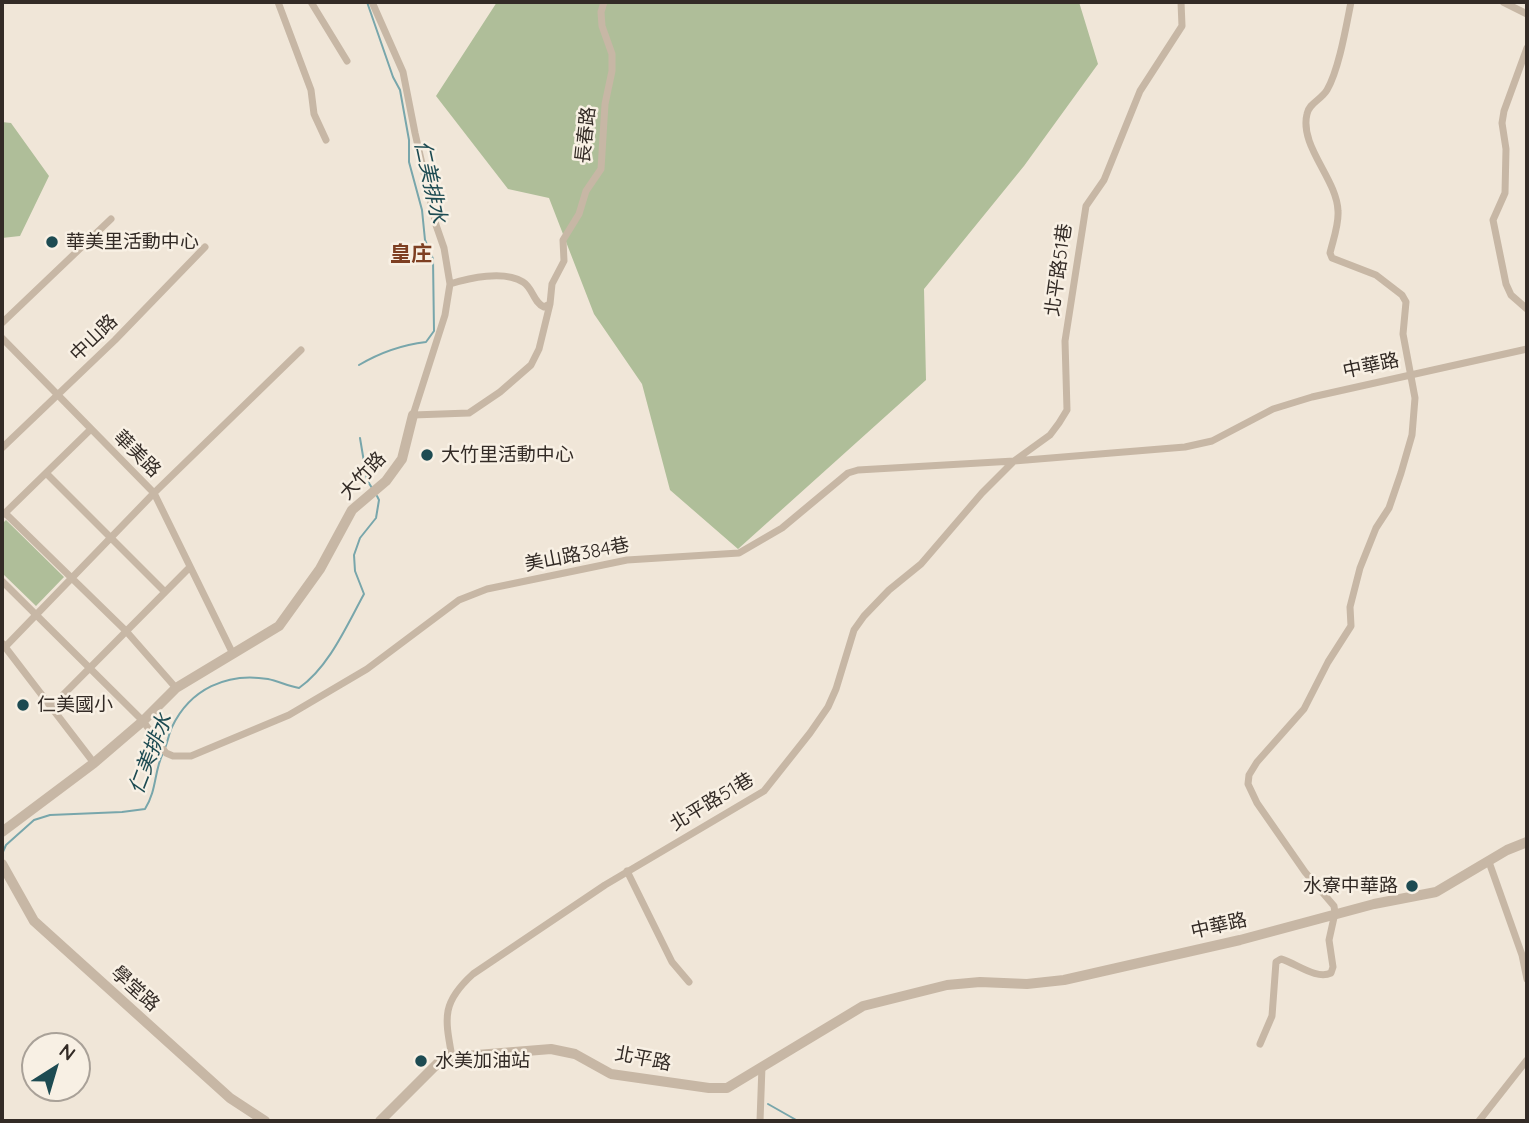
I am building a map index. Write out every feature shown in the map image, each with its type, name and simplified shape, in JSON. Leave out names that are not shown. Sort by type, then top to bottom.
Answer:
[{"type":"street","points":[[278,2],[311,90],[314,114],[326,140]]},
{"type":"street","points":[[311,2],[347,61]]},
{"type":"street","name":"大竹路","points":[[2,832],[94,762],[143,721],[176,688],[279,626],[320,569],[352,510],[378,487],[402,459],[445,315],[450,284],[403,72],[372,2]]},
{"type":"street","name":"長春路","points":[[413,415],[470,413],[531,365],[539,349],[552,284],[564,261],[563,240],[579,214],[586,191],[601,169],[605,104],[612,71],[612,54],[602,26],[601,12],[604,2]]},
{"type":"street","name":"北平路51巷","points":[[452,1057],[446,1013],[459,986],[627,871],[764,791],[828,707],[854,630],[864,616],[889,590],[921,564],[982,493],[1014,461],[1050,435],[1067,410],[1065,341],[1086,206],[1108,172],[1140,91],[1182,26],[1181,2]]},
{"type":"street","points":[[1260,1044],[1272,1016],[1276,962],[1281,959],[1315,973],[1327,976],[1331,973],[1333,967],[1329,940],[1335,913],[1331,900],[1305,872],[1257,803],[1248,784],[1249,775],[1257,762],[1304,709],[1328,662],[1351,626],[1350,607],[1360,568],[1376,528],[1389,508],[1412,435],[1415,398],[1403,334],[1406,302],[1402,295],[1376,275],[1332,258],[1330,253],[1338,211],[1334,190],[1311,144],[1307,125],[1306,116],[1311,105],[1320,100],[1331,81],[1351,2]]},
{"type":"street","points":[[1503,2],[1527,14]]},
{"type":"street","points":[[1527,48],[1504,111],[1502,123],[1506,149],[1506,185],[1493,220],[1506,284],[1511,295],[1527,309]]},
{"type":"street","points":[[2,323],[111,219]]},
{"type":"street","name":"中山路","points":[[2,448],[115,340],[205,247]]},
{"type":"street","points":[[450,284],[476,276],[512,278],[523,282],[538,304],[544,307],[550,304]]},
{"type":"street","name":"華美路","points":[[2,338],[153,493],[233,654]]},
{"type":"street","name":"中華路","points":[[1014,461],[1185,447],[1212,441],[1273,409],[1312,397],[1527,349]]},
{"type":"street","points":[[94,762],[3,645],[37,614],[153,493],[301,350]]},
{"type":"street","points":[[91,429],[3,514],[126,631],[176,688]]},
{"type":"street","name":"美山路384巷","points":[[143,721],[166,752],[173,756],[191,756],[289,715],[367,669],[459,600],[487,589],[626,560],[739,553],[782,528],[848,473],[858,470],[1014,461]]},
{"type":"street","points":[[47,474],[164,591]]},
{"type":"street","points":[[51,707],[190,567]]},
{"type":"street","points":[[2,581],[143,721]]},
{"type":"street","name":"中華路","points":[[905,995],[947,985],[980,982],[1027,984],[1064,980],[1240,940],[1335,913],[1436,892],[1507,850],[1527,842]]},
{"type":"street","points":[[1489,862],[1522,955],[1527,979]]},
{"type":"street","name":"學堂路","points":[[2,864],[34,922],[230,1098],[265,1121]]},
{"type":"street","points":[[627,871],[672,962],[689,982]]},
{"type":"street","name":"北平路","points":[[452,1057],[551,1049],[575,1054],[611,1074],[709,1088],[727,1088],[863,1006],[905,995]]},
{"type":"street","points":[[380,1121],[439,1062],[452,1057]]},
{"type":"street","points":[[1479,1121],[1527,1060]]},
{"type":"street","points":[[760,1121],[762,1066]]},
{"type":"green space","points":[[497,2],[1079,2],[1098,64],[1024,166],[924,289],[926,380],[738,549],[670,490],[642,384],[594,314],[549,198],[508,189],[436,96]]},
{"type":"green space","points":[[2,122],[11,123],[49,176],[20,236],[2,238]]},
{"type":"green space","points":[[6,520],[64,577],[36,606],[2,573],[2,524]]},
{"type":"waterway","name":"仁美排水","points":[[359,365],[391,350],[426,342],[434,331],[433,259],[425,240],[422,210],[409,162],[409,140],[400,90],[367,2]]},
{"type":"waterway","name":"仁美排水","points":[[360,438],[367,480],[372,488]]},
{"type":"waterway","name":"仁美排水","points":[[165,748],[171,729],[180,714],[189,702],[211,686],[224,681],[253,677],[299,688],[319,669],[336,645],[364,594],[355,571],[354,555],[360,538],[376,518],[379,500],[377,496]]},
{"type":"waterway","name":"仁美排水","points":[[2,854],[6,845],[34,820],[50,815],[145,809],[152,795],[163,753]]},
{"type":"waterway","points":[[768,1104],[798,1121]]},
{"type":"place","name":"華美里活動中心","points":[[52,242]]},
{"type":"place","name":"大竹里活動中心","points":[[427,455]]},
{"type":"place","name":"仁美國小","points":[[23,705]]},
{"type":"place","name":"水寮中華路","points":[[1412,886]]},
{"type":"place","name":"水美加油站","points":[[421,1061]]},
{"type":"district","name":"皇庄","points":[[411,255]]}]
